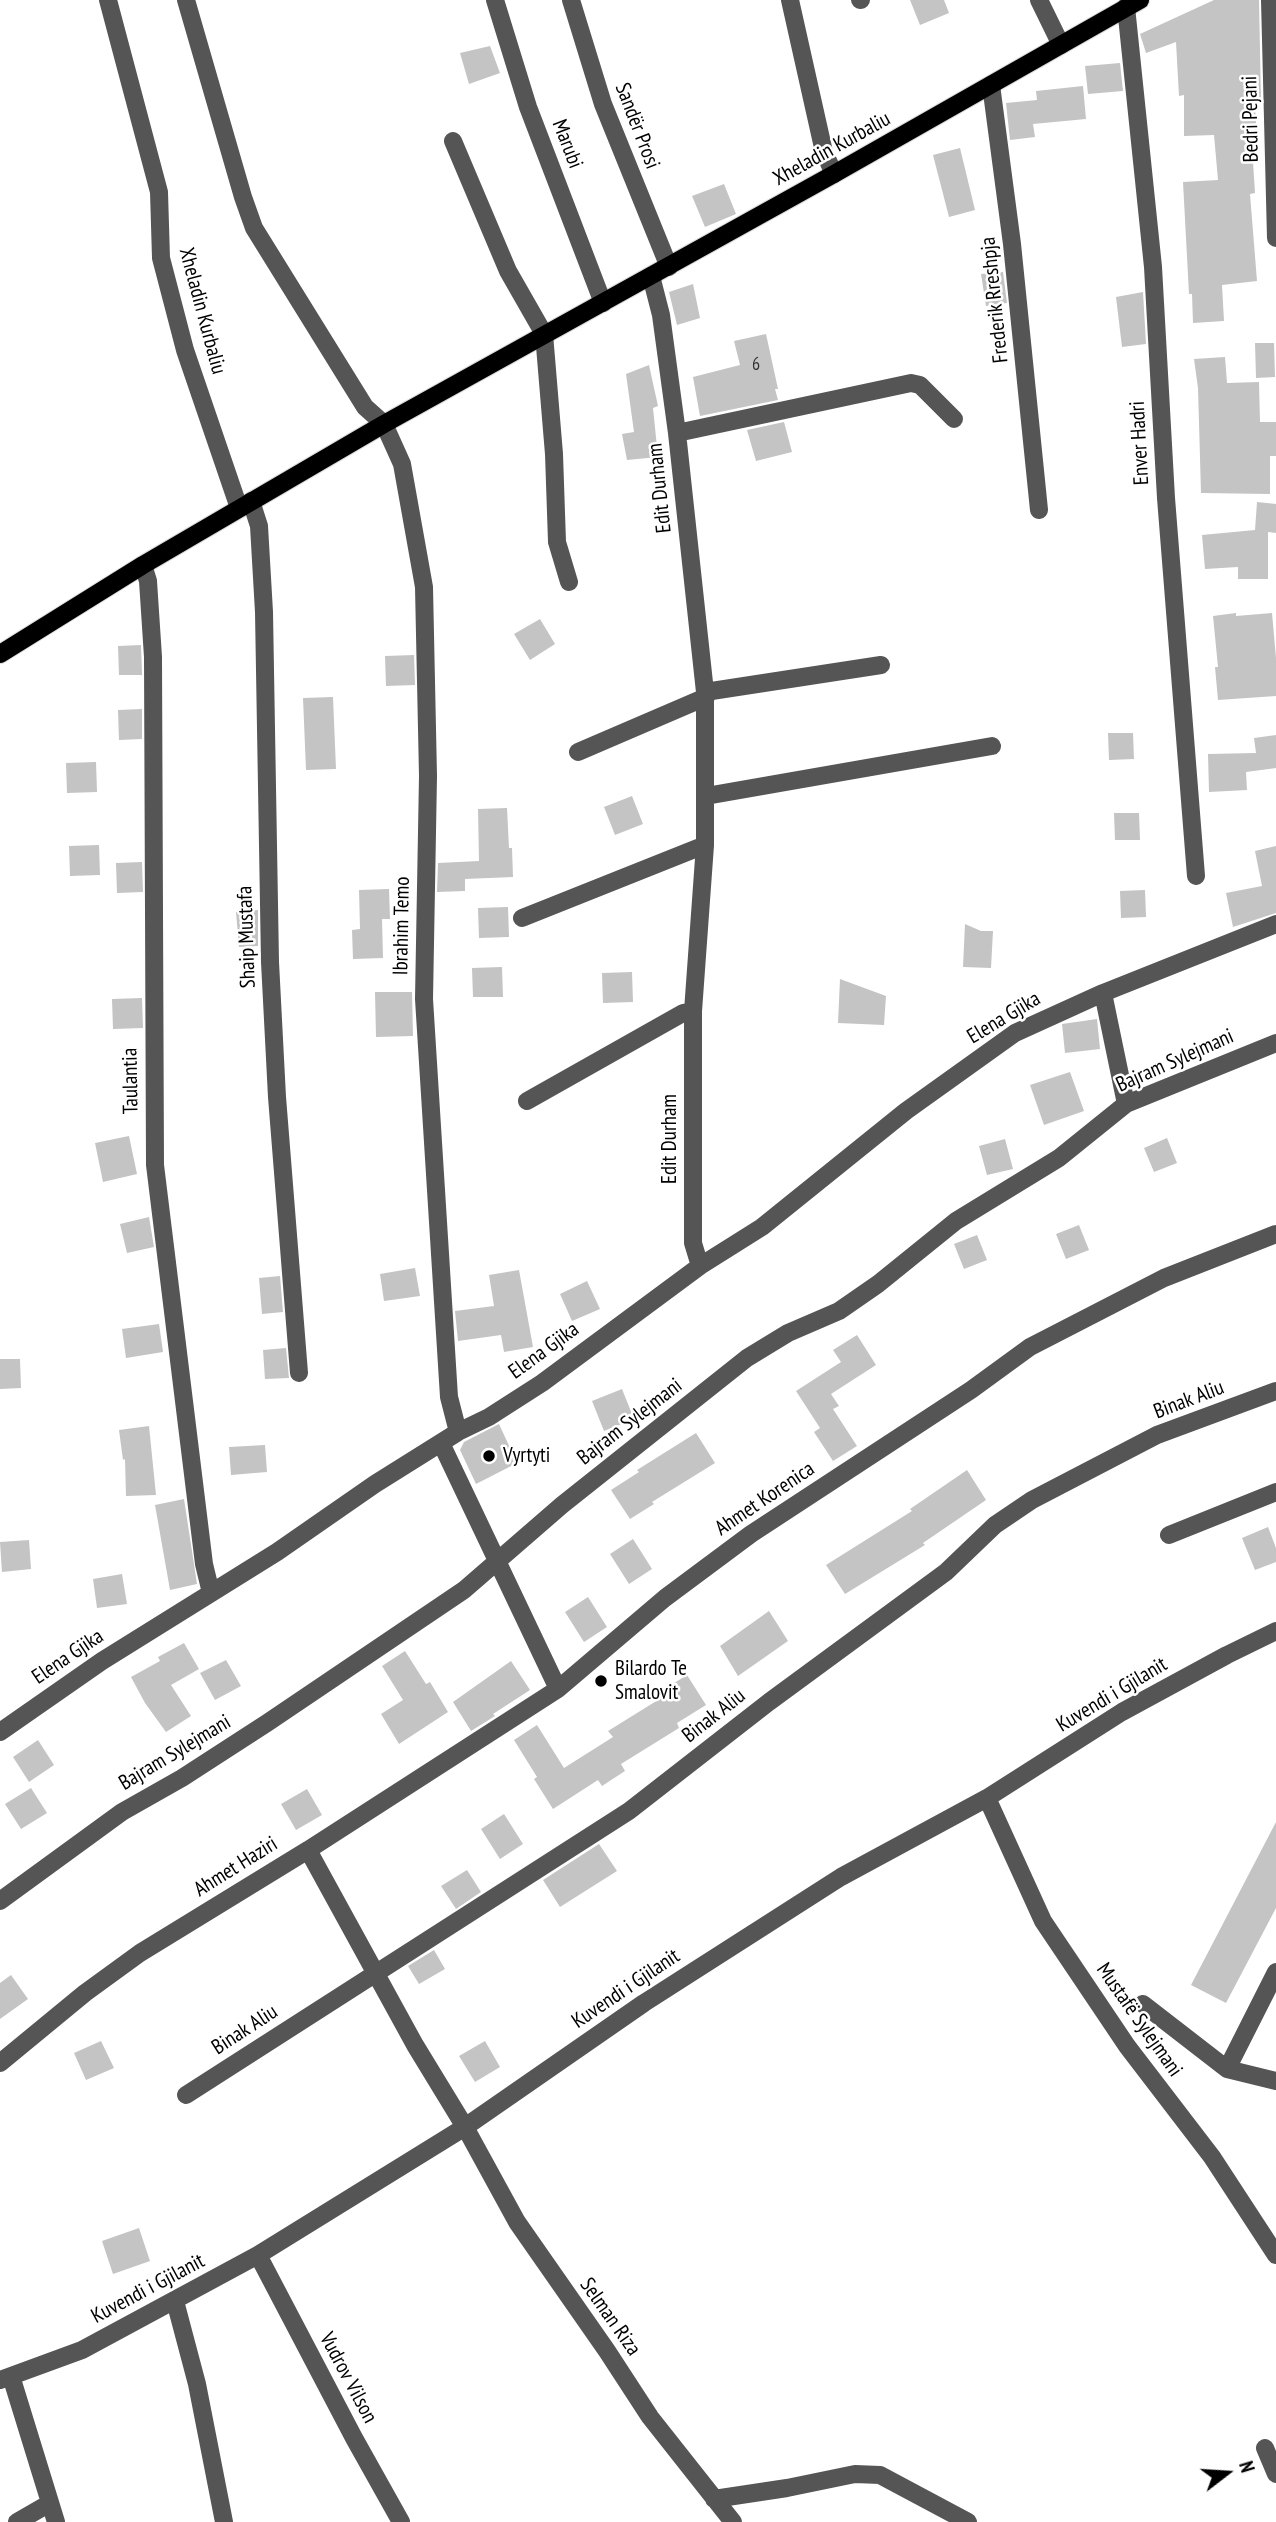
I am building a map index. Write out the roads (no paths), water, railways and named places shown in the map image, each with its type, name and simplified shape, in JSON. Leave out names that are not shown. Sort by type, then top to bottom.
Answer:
[{"type":"main road","name":"Xheladin Kurbaliu","points":[[0,654],[142,565],[384,424],[669,267],[1133,4]]},
{"type":"street","name":"Xheladin Kurbaliu","points":[[108,0],[159,192],[161,258],[185,350],[245,504]]},
{"type":"street","name":"Ibrahim Temo","points":[[186,0],[254,228],[365,407],[384,424],[402,464],[424,587],[428,776],[424,999],[449,1397],[458,1432]]},
{"type":"street","name":"Marubi","points":[[495,0],[528,107],[603,303]]},
{"type":"street","name":"Sandër Prosi","points":[[571,0],[603,104],[669,267]]},
{"type":"street","points":[[790,0],[824,152],[834,174]]},
{"type":"street","points":[[1039,0],[1061,45]]},
{"type":"street","name":"Bedri Pejani","points":[[1270,0],[1276,238]]},
{"type":"street","name":"Enver Hadri","points":[[1133,4],[1153,267],[1166,498],[1196,876]]},
{"type":"street","name":"Frederik Rreshpja","points":[[991,85],[1012,244],[1040,510]]},
{"type":"street","points":[[453,141],[509,271],[544,334],[554,454],[557,542],[569,582]]},
{"type":"street","name":"Edit Durham","points":[[651,276],[661,315],[677,433],[706,695],[705,845],[693,1011],[692,1243],[700,1266]]},
{"type":"street","points":[[677,433],[911,383],[920,385],[954,419]]},
{"type":"street","name":"Shaip Mustafa","points":[[245,504],[259,526],[264,612],[270,962],[277,1097],[299,1373]]},
{"type":"street","name":"Taulantia","points":[[142,565],[148,582],[153,657],[155,1165],[202,1551],[211,1593]]},
{"type":"street","points":[[578,752],[706,695],[881,665]]},
{"type":"street","points":[[706,796],[992,747]]},
{"type":"street","points":[[522,918],[705,845]]},
{"type":"street","name":"Elena Gjika","points":[[0,1732],[102,1661],[458,1432],[489,1417],[542,1382],[700,1266],[762,1227],[906,1111],[1015,1033],[1103,993],[1276,925]]},
{"type":"street","points":[[1103,993],[1126,1104]]},
{"type":"street","points":[[527,1101],[683,1013],[693,1011]]},
{"type":"street","name":"Bajram Sylejmani","points":[[0,1901],[122,1812],[182,1778],[338,1677],[464,1590],[562,1504],[747,1358],[788,1333],[839,1311],[878,1284],[956,1221],[1059,1158],[1126,1104],[1276,1043]]},
{"type":"street","name":"Ahmet Korenica","points":[[308,1850],[558,1689],[665,1598],[751,1534],[960,1397],[1030,1347],[1164,1278],[1276,1234]]},
{"type":"street","name":"Binak Aliu","points":[[186,2095],[629,1811],[769,1702],[946,1572],[995,1525],[1032,1500],[1157,1436],[1276,1391]]},
{"type":"street","points":[[441,1443],[558,1689]]},
{"type":"street","points":[[1169,1535],[1276,1492]]},
{"type":"street","name":"Kuvendi i Gjilanit","points":[[6,2378],[82,2350],[258,2255],[465,2127],[644,2003],[841,1877],[986,1798],[1122,1712],[1276,1631]]},
{"type":"street","name":"Mustafë Sylejmani","points":[[986,1798],[1043,1921],[1127,2046],[1212,2157],[1276,2255]]},
{"type":"street","name":"Ahmet Haziri","points":[[0,2063],[85,1993],[141,1953],[308,1850],[415,2045],[465,2127]]},
{"type":"street","points":[[1227,2069],[1276,1972]]},
{"type":"street","points":[[1143,2004],[1227,2069],[1276,2081]]},
{"type":"street","name":"Selman Riza","points":[[465,2127],[517,2221],[650,2417],[733,2522]]},
{"type":"street","name":"Vudrov Vilson","points":[[258,2255],[401,2522]]},
{"type":"street","points":[[175,2301],[197,2384],[224,2522]]},
{"type":"street","points":[[6,2378],[56,2522]]},
{"type":"street","points":[[1265,2448],[1276,2474]]},
{"type":"street","points":[[714,2499],[855,2474],[880,2475],[968,2522]]},
{"type":"street","points":[[17,2522],[50,2503]]},
{"type":"place","name":"Vyrtyti","points":[[489,1456]]},
{"type":"place","name":"Bilardo Te Smalovit","points":[[601,1681]]}]
